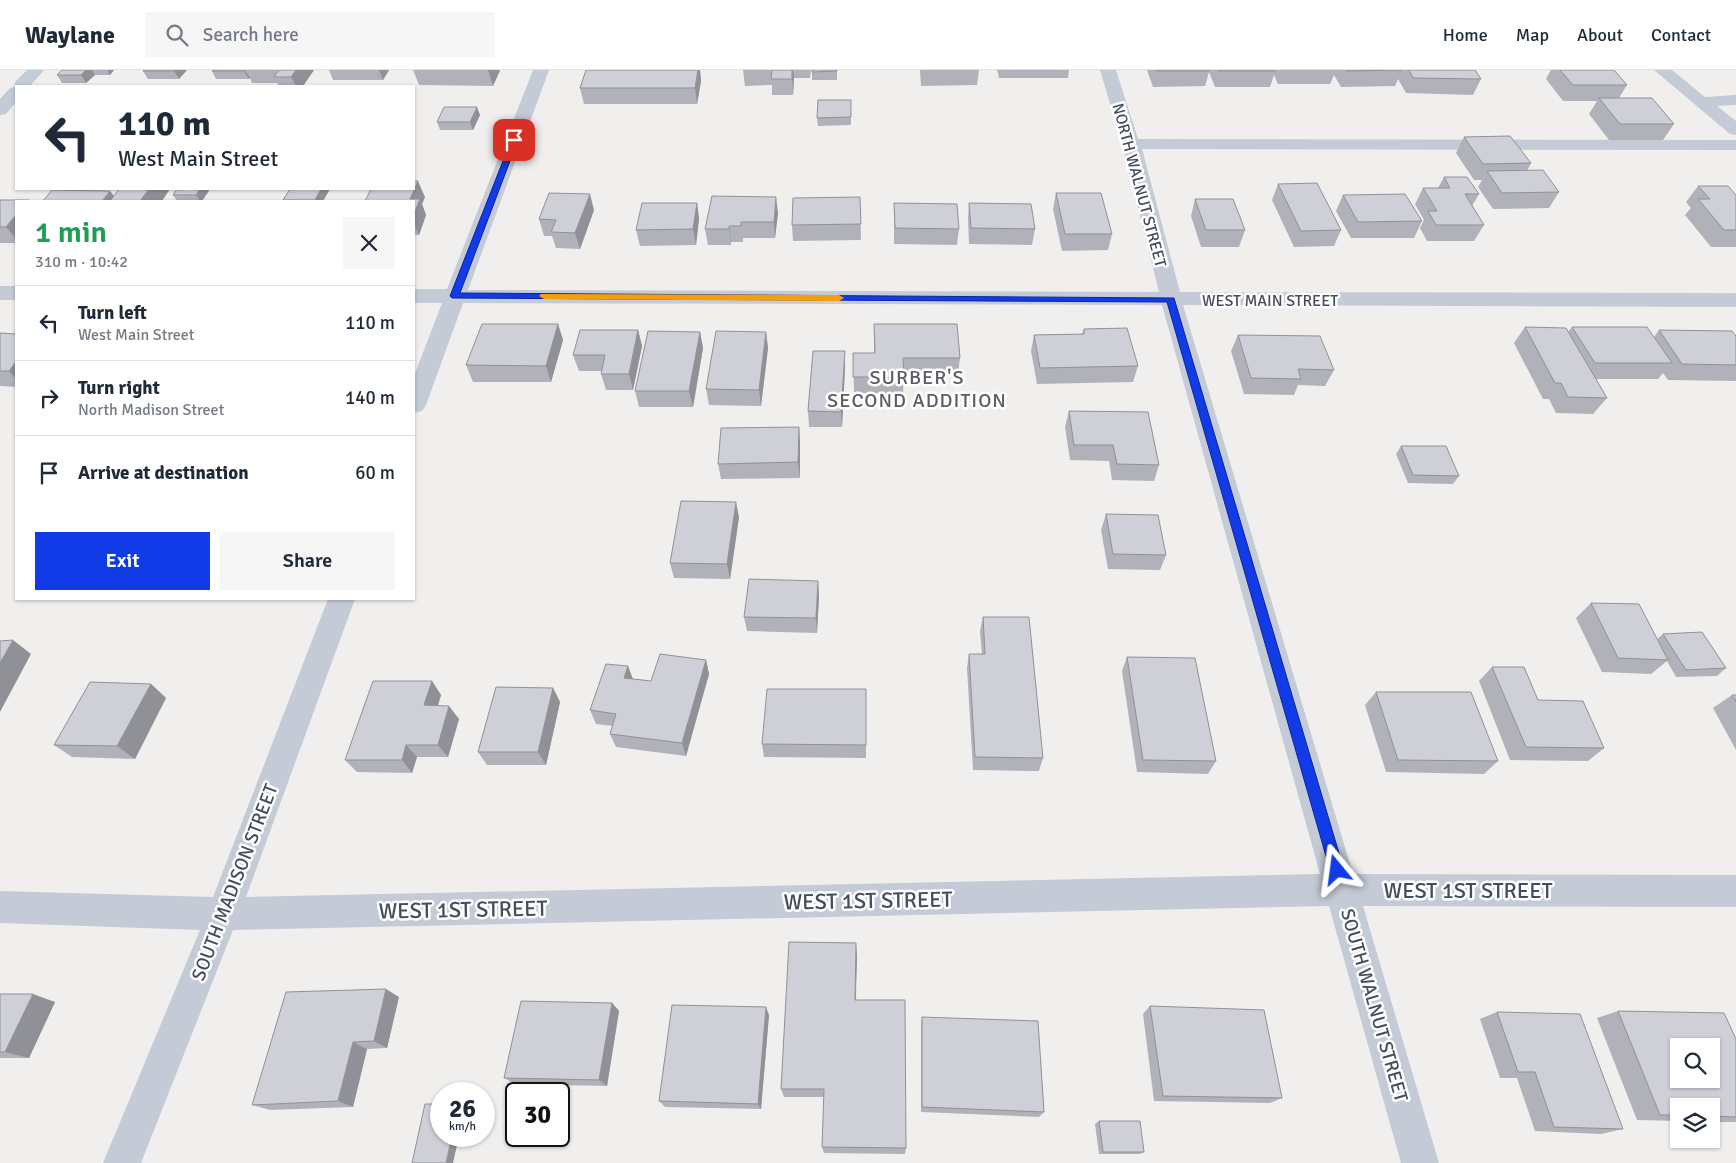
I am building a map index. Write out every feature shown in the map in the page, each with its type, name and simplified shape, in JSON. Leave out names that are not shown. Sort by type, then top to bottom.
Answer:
[{"type":"street","points":[[22,85],[36,70]]},
{"type":"street","points":[[415,402],[541,70]]},
{"type":"street","name":"NORTH WALNUT STREET","points":[[1108,70],[1131,144],[1171,300]]},
{"type":"street","points":[[1662,70],[1736,130]]},
{"type":"street","points":[[0,110],[15,93]]},
{"type":"street","points":[[1701,102],[1736,100]]},
{"type":"street","points":[[1131,144],[1736,146]]},
{"type":"street","points":[[0,293],[15,293]]},
{"type":"street","name":"WEST MAIN STREET","points":[[415,296],[1171,300],[1736,300]]},
{"type":"street","name":"SOUTH WALNUT STREET","points":[[1171,300],[1420,1163]]},
{"type":"street","name":"SOUTH MADISON STREET","points":[[122,1163],[223,914],[341,600]]},
{"type":"street","name":"WEST 1ST STREET","points":[[0,907],[223,914],[1342,890],[1736,891]]},
{"type":"building","points":[[62,70],[86,70],[81,75],[57,75]]},
{"type":"building","points":[[144,70],[175,70],[143,71]]},
{"type":"building","points":[[213,70],[245,70],[212,71]]},
{"type":"building","points":[[279,70],[296,70],[291,77],[274,77]]},
{"type":"building","points":[[586,70],[698,70],[695,88],[580,88]]},
{"type":"building","points":[[772,70],[792,70],[792,79],[771,79]]},
{"type":"building","points":[[812,70],[837,70],[837,71],[812,72]]},
{"type":"building","points":[[1209,70],[1210,71],[1157,71]]},
{"type":"building","points":[[1274,70],[1275,71],[1219,71]]},
{"type":"building","points":[[1346,70],[1402,70],[1347,71]]},
{"type":"building","points":[[1409,70],[1475,70],[1481,79],[1413,78]]},
{"type":"building","points":[[1560,70],[1614,70],[1627,85],[1573,85]]},
{"type":"building","points":[[1599,98],[1652,98],[1674,124],[1620,124]]},
{"type":"building","points":[[818,100],[851,100],[851,117],[817,118]]},
{"type":"building","points":[[444,107],[477,107],[470,122],[437,122]]},
{"type":"building","points":[[1510,136],[1531,163],[1483,164],[1464,137]]},
{"type":"building","points":[[1543,170],[1559,192],[1502,193],[1487,171]]},
{"type":"building","points":[[1444,177],[1467,177],[1479,194],[1465,194],[1484,225],[1436,225],[1428,211],[1437,211],[1423,188],[1450,188]]},
{"type":"building","points":[[1317,183],[1341,230],[1301,231],[1278,184]]},
{"type":"building","points":[[1698,186],[1728,186],[1736,195],[1736,230],[1724,230],[1698,199],[1710,199]]},
{"type":"building","points":[[52,190],[110,191],[103,200],[44,200]]},
{"type":"building","points":[[118,190],[148,190],[141,200],[111,200]]},
{"type":"building","points":[[176,190],[199,190],[196,195],[173,195]]},
{"type":"building","points":[[289,190],[320,190],[315,200],[283,200]]},
{"type":"building","points":[[370,190],[414,190],[410,199],[420,199],[415,212],[415,200],[366,200]]},
{"type":"building","points":[[549,193],[590,194],[575,233],[551,232],[556,220],[539,219]]},
{"type":"building","points":[[1056,193],[1101,193],[1112,234],[1065,234]]},
{"type":"building","points":[[1405,194],[1422,221],[1358,222],[1343,195]]},
{"type":"building","points":[[712,196],[776,197],[774,222],[741,222],[741,226],[729,226],[729,229],[705,229]]},
{"type":"building","points":[[860,197],[861,224],[792,225],[793,198]]},
{"type":"building","points":[[1195,199],[1233,199],[1245,230],[1206,230]]},
{"type":"building","points":[[0,200],[15,200],[15,216],[6,227],[0,227]]},
{"type":"building","points":[[642,203],[697,203],[693,229],[636,230]]},
{"type":"building","points":[[894,203],[957,204],[959,229],[895,228]]},
{"type":"building","points":[[969,203],[1031,204],[1035,229],[971,228]]},
{"type":"building","points":[[482,324],[558,324],[546,366],[466,365]]},
{"type":"building","points":[[874,324],[957,324],[960,358],[903,358],[904,377],[853,377],[853,353],[875,353]]},
{"type":"building","points":[[1525,327],[1566,328],[1607,398],[1568,397],[1561,383],[1555,383]]},
{"type":"building","points":[[1572,327],[1647,327],[1672,363],[1595,363]]},
{"type":"building","points":[[1127,328],[1138,366],[1040,368],[1034,335],[1084,334],[1084,329]]},
{"type":"building","points":[[580,330],[638,330],[629,374],[601,374],[605,355],[573,355]]},
{"type":"building","points":[[1659,330],[1732,331],[1736,336],[1736,365],[1682,364]]},
{"type":"building","points":[[648,331],[700,332],[689,391],[635,391]]},
{"type":"building","points":[[716,331],[766,332],[759,390],[706,389]]},
{"type":"building","points":[[0,333],[15,334],[15,363],[9,371],[0,371]]},
{"type":"building","points":[[1238,335],[1320,336],[1334,370],[1298,369],[1301,379],[1251,378]]},
{"type":"building","points":[[813,351],[845,351],[841,412],[808,411]]},
{"type":"building","points":[[1069,411],[1148,412],[1159,465],[1117,464],[1113,445],[1074,445]]},
{"type":"building","points":[[799,427],[798,462],[718,464],[721,428]]},
{"type":"building","points":[[1401,446],[1446,446],[1459,476],[1413,475]]},
{"type":"building","points":[[681,501],[736,502],[727,564],[670,563]]},
{"type":"building","points":[[1106,514],[1158,515],[1166,555],[1113,554]]},
{"type":"building","points":[[749,579],[818,581],[816,618],[744,617]]},
{"type":"building","points":[[1591,603],[1639,604],[1668,660],[1618,658]]},
{"type":"building","points":[[983,617],[1029,617],[1043,758],[975,757],[969,654],[985,654]]},
{"type":"building","points":[[1702,632],[1726,668],[1686,670],[1663,634]]},
{"type":"building","points":[[13,640],[0,663],[0,641]]},
{"type":"building","points":[[660,654],[706,660],[682,743],[610,734],[616,714],[590,710],[606,664],[628,666],[624,678],[651,681]]},
{"type":"building","points":[[1127,657],[1195,658],[1216,761],[1143,760]]},
{"type":"building","points":[[1492,667],[1524,667],[1538,700],[1583,701],[1604,748],[1526,747]]},
{"type":"building","points":[[373,681],[432,681],[424,705],[449,706],[438,745],[406,745],[402,760],[345,760]]},
{"type":"building","points":[[90,682],[151,684],[117,746],[54,745]]},
{"type":"building","points":[[496,687],[553,688],[538,752],[478,752]]},
{"type":"building","points":[[767,689],[866,689],[866,745],[762,744]]},
{"type":"building","points":[[1376,692],[1471,692],[1498,761],[1398,760]]},
{"type":"building","points":[[789,942],[856,943],[855,1000],[905,1000],[906,1148],[822,1147],[824,1089],[781,1089]]},
{"type":"building","points":[[386,989],[374,1041],[353,1042],[338,1101],[252,1105],[286,992]]},
{"type":"building","points":[[0,994],[33,994],[5,1052],[0,1052]]},
{"type":"building","points":[[521,1001],[612,1003],[599,1080],[504,1078]]},
{"type":"building","points":[[672,1005],[766,1007],[758,1104],[659,1101]]},
{"type":"building","points":[[1150,1006],[1264,1010],[1282,1098],[1163,1096]]},
{"type":"building","points":[[1618,1011],[1724,1013],[1736,1039],[1736,1117],[1720,1116],[1720,1098],[1670,1098],[1670,1115],[1660,1115]]},
{"type":"building","points":[[1497,1012],[1580,1014],[1623,1129],[1554,1127],[1535,1072],[1518,1072]]},
{"type":"building","points":[[922,1017],[1038,1021],[1044,1112],[922,1107]]},
{"type":"building","points":[[425,1104],[430,1104],[430,1147],[450,1147],[446,1163],[412,1163]]},
{"type":"building","points":[[1099,1121],[1140,1121],[1144,1152],[1103,1152]]},
{"type":"slow traffic","points":[[544,296],[839,298]]},
{"type":"district","name":"SURBER'S SECOND ADDITION","points":[[917,388]]},
{"type":"route","points":[[514,140],[455,296],[1171,300],[1337,870]]}]
